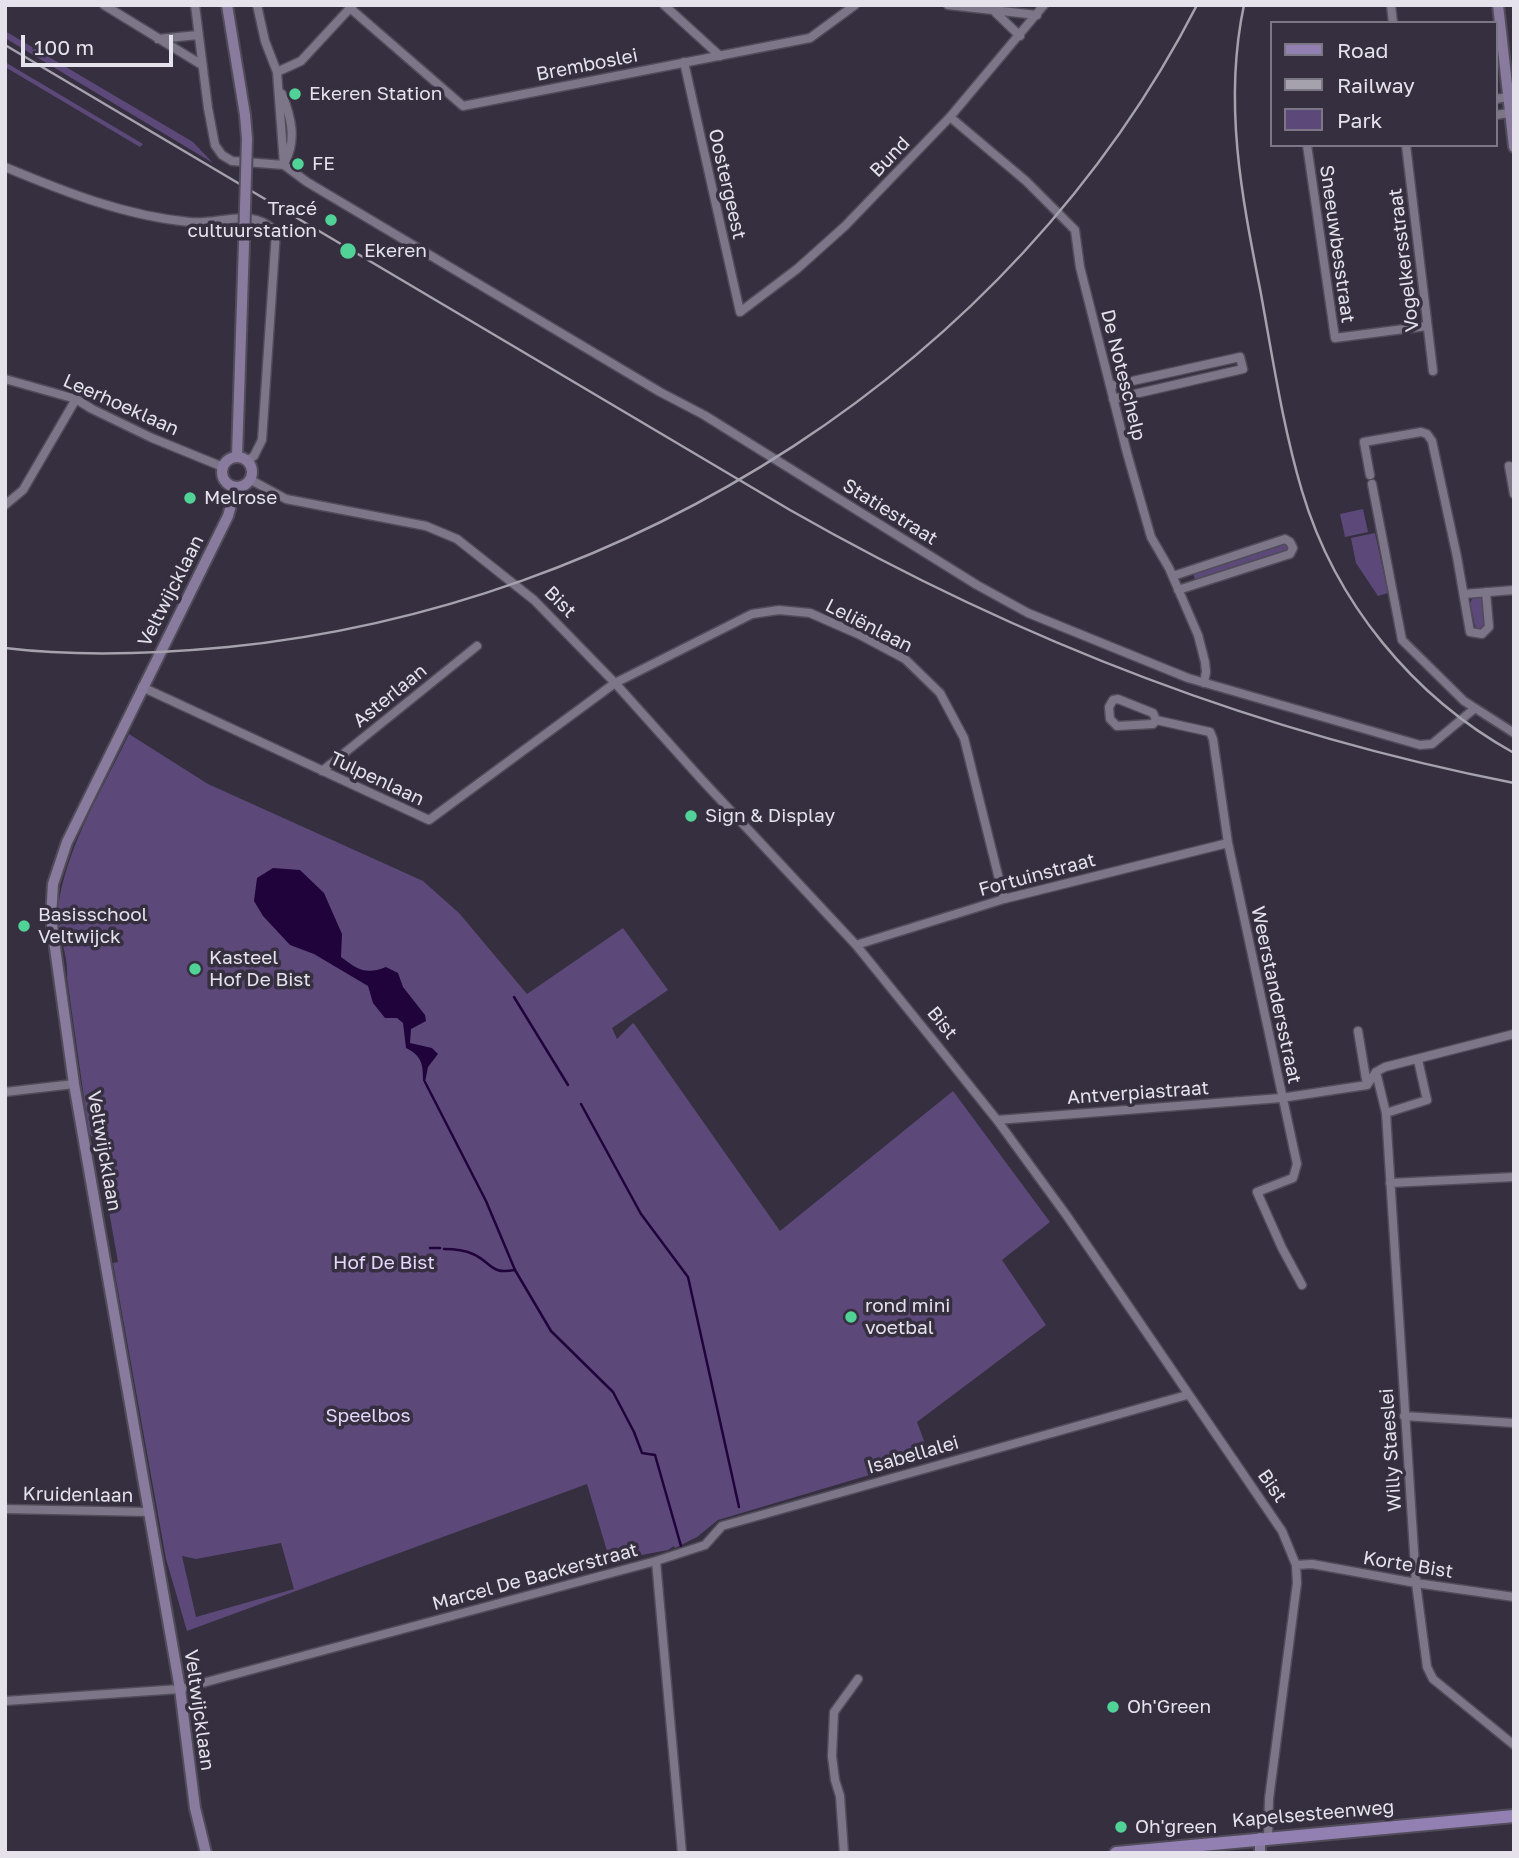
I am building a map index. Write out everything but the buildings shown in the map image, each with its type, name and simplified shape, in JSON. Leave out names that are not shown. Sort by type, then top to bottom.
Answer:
[{"type":"main road","name":"Kapelsesteenweg","points":[[1116,1853],[1514,1816]]},
{"type":"street","points":[[104,5],[202,65]]},
{"type":"street","points":[[195,5],[215,145],[222,155],[239,163],[284,165],[291,150],[292,126],[265,41],[257,5]]},
{"type":"street","points":[[5,167],[92,202],[125,210],[201,222],[252,217],[273,228],[277,240],[262,440],[254,456],[242,458],[228,459],[222,467],[222,476],[227,484],[236,488],[245,486],[251,480],[253,470],[242,458],[244,243],[247,139],[246,115],[227,5]]},
{"type":"street","points":[[664,5],[720,56]]},
{"type":"street","name":"Bremboslei","points":[[351,7],[463,106],[810,38],[855,5]]},
{"type":"street","points":[[948,5],[1037,15]]},
{"type":"street","name":"Bund","points":[[740,312],[797,269],[845,226],[950,117],[1044,5]]},
{"type":"street","points":[[1498,5],[1502,98],[1509,113],[1514,147]]},
{"type":"street","points":[[276,72],[301,61],[351,7]]},
{"type":"street","points":[[995,12],[1020,36]]},
{"type":"street","points":[[158,39],[198,35]]},
{"type":"street","name":"Oostergeest","points":[[684,62],[740,312]]},
{"type":"street","points":[[1498,115],[1509,113]]},
{"type":"street","name":"De Noteschelp","points":[[950,117],[1026,181],[1075,230],[1080,268],[1151,537],[1173,576],[1198,635],[1205,662],[1204,683]]},
{"type":"street","name":"Sneeuwbesstraat","points":[[1307,147],[1335,338],[1427,326]]},
{"type":"street","name":"Vogelkersstraat","points":[[1406,147],[1433,371]]},
{"type":"street","name":"Statiestraat","points":[[284,165],[307,182],[625,372],[704,415],[1004,601],[1127,654],[1204,683],[1420,745],[1432,744],[1474,709]]},
{"type":"street","points":[[1110,386],[1241,357],[1243,369],[1113,399]]},
{"type":"street","name":"Leerhoeklaan","points":[[5,379],[76,398],[92,409],[152,438],[222,467]]},
{"type":"street","points":[[5,505],[23,490],[76,398]]},
{"type":"street","points":[[1370,475],[1364,442],[1421,432],[1427,434],[1434,454],[1470,632],[1482,635],[1489,627],[1486,592]]},
{"type":"street","points":[[1509,466],[1514,494]]},
{"type":"street","name":"Bist","points":[[251,480],[286,499],[426,526],[457,539],[534,600],[615,683],[856,945],[997,1120],[1067,1216],[1282,1531],[1296,1565],[1296,1604],[1264,1838]]},
{"type":"street","points":[[1372,484],[1402,640],[1474,709],[1514,733]]},
{"type":"street","name":"Veltwijcklaan","points":[[206,1853],[195,1808],[180,1689],[74,1083],[51,917],[53,884],[67,842],[228,516],[236,488]]},
{"type":"street","points":[[1173,576],[1285,539],[1293,545],[1290,554],[1178,590]]},
{"type":"street","points":[[1464,594],[1514,590]]},
{"type":"street","name":"Leliënlaan","points":[[615,683],[752,614],[779,610],[810,613],[905,659],[940,693],[964,738],[1004,899]]},
{"type":"street","name":"Asterlaan","points":[[322,771],[477,646]]},
{"type":"street","name":"Tulpenlaan","points":[[142,687],[429,820],[615,683]]},
{"type":"street","name":"Weerstandersstraat","points":[[1118,699],[1153,713],[1156,720],[1153,724],[1117,726],[1110,719],[1109,707],[1113,700],[1118,699]]},
{"type":"street","name":"Weerstandersstraat","points":[[1156,720],[1210,732],[1213,739],[1228,843],[1297,1164],[1293,1178],[1257,1192],[1301,1285]]},
{"type":"street","name":"Fortuinstraat","points":[[856,945],[1004,899],[1228,843]]},
{"type":"street","points":[[1358,1031],[1367,1085]]},
{"type":"street","points":[[1367,1085],[1376,1072],[1385,1067],[1514,1034]]},
{"type":"street","points":[[1386,1113],[1427,1100],[1418,1060]]},
{"type":"street","name":"Willy Staeslei","points":[[1376,1072],[1386,1113],[1416,1583],[1427,1667],[1433,1679],[1514,1745]]},
{"type":"street","points":[[5,1092],[74,1083]]},
{"type":"street","name":"Antverpiastraat","points":[[997,1120],[1281,1098],[1367,1085]]},
{"type":"street","points":[[1390,1183],[1514,1178]]},
{"type":"street","name":"Isabellalei","points":[[656,1560],[705,1545],[722,1526],[1187,1395]]},
{"type":"street","points":[[1404,1416],[1514,1423]]},
{"type":"street","name":"Kruidenlaan","points":[[5,1509],[149,1512]]},
{"type":"street","name":"Marcel De Backerstraat","points":[[5,1701],[180,1689],[656,1560],[682,1853]]},
{"type":"street","name":"Korte Bist","points":[[1296,1565],[1312,1564],[1514,1597]]},
{"type":"street","points":[[844,1853],[841,1796],[835,1780],[832,1756],[834,1712],[858,1679]]},
{"type":"street","points":[[1260,1853],[1264,1838]]},
{"type":"green space","points":[[5,31],[193,142],[213,163],[5,38]]},
{"type":"green space","points":[[5,62],[143,144],[140,147],[5,67]]},
{"type":"green space","points":[[1363,509],[1368,532],[1345,537],[1340,514]]},
{"type":"green space","points":[[1375,533],[1388,593],[1378,596],[1356,563],[1351,538]]},
{"type":"green space","points":[[1286,544],[1288,551],[1195,580],[1193,573]]},
{"type":"green space","points":[[1473,597],[1484,599],[1486,625],[1483,628],[1477,629],[1475,626],[1470,603]]},
{"type":"green space","name":"Hof De Bist","points":[[129,734],[208,784],[423,881],[459,913],[527,994],[623,928],[668,990],[612,1028],[617,1039],[633,1023],[635,1025],[780,1231],[953,1091],[1050,1222],[1002,1260],[1046,1325],[917,1422],[930,1457],[718,1520],[697,1537],[675,1548],[674,1546],[668,1550],[610,1561],[587,1484],[187,1631],[166,1559],[113,1263],[118,1262],[97,1144],[89,1133],[58,917],[68,864],[97,797]],"holes":[[[281,1543],[294,1589],[196,1617],[182,1556],[196,1559]]]},
{"type":"shaded area","points":[[273,868],[300,870],[324,893],[342,934],[341,957],[362,970],[373,971],[386,967],[398,973],[403,987],[425,1015],[426,1021],[411,1029],[410,1043],[432,1048],[438,1054],[428,1067],[425,1082],[420,1061],[406,1048],[403,1023],[397,1018],[385,1018],[373,1003],[368,986],[314,954],[290,945],[263,916],[254,901],[257,878]]},
{"type":"waterway","points":[[514,997],[568,1085]]},
{"type":"waterway","points":[[425,1082],[486,1201],[515,1270],[551,1331],[613,1392],[642,1453],[655,1455],[681,1546]]},
{"type":"waterway","points":[[581,1104],[641,1214],[688,1277],[739,1507]]},
{"type":"waterway","points":[[430,1248],[440,1248]]},
{"type":"waterway","points":[[444,1249],[470,1253],[500,1271],[514,1270]]},
{"type":"railway","points":[[5,648],[89,653],[172,651],[228,647],[377,623],[522,581],[662,521],[793,446],[915,356],[1024,252],[1119,135],[1197,5]]},
{"type":"railway","points":[[1244,5],[1235,78],[1235,114],[1242,186],[1284,418],[1295,467],[1316,532],[1335,571],[1382,643],[1411,675],[1443,704],[1514,753]]},
{"type":"railway","points":[[5,45],[790,510],[875,557],[962,600],[1051,640],[1232,709],[1419,762],[1514,783]]},
{"type":"place","name":"Ekeren Station","points":[[295,94]]},
{"type":"place","name":"FE","points":[[298,164]]},
{"type":"place","name":"Tracé cultuurstation","points":[[331,220]]},
{"type":"place","name":"Ekeren","points":[[348,251]]},
{"type":"place","name":"Melrose","points":[[190,498]]},
{"type":"place","name":"Sign & Display","points":[[691,816]]},
{"type":"place","name":"Basisschool Veltwijck","points":[[24,926]]},
{"type":"place","name":"Kasteel Hof De Bist","points":[[195,969]]},
{"type":"place","name":"rond mini voetbal","points":[[851,1317]]},
{"type":"place","name":"Oh'Green","points":[[1113,1707]]},
{"type":"place","name":"Oh'green","points":[[1121,1827]]},
{"type":"park label","name":"Speelbos","points":[[368,1416]]}]
